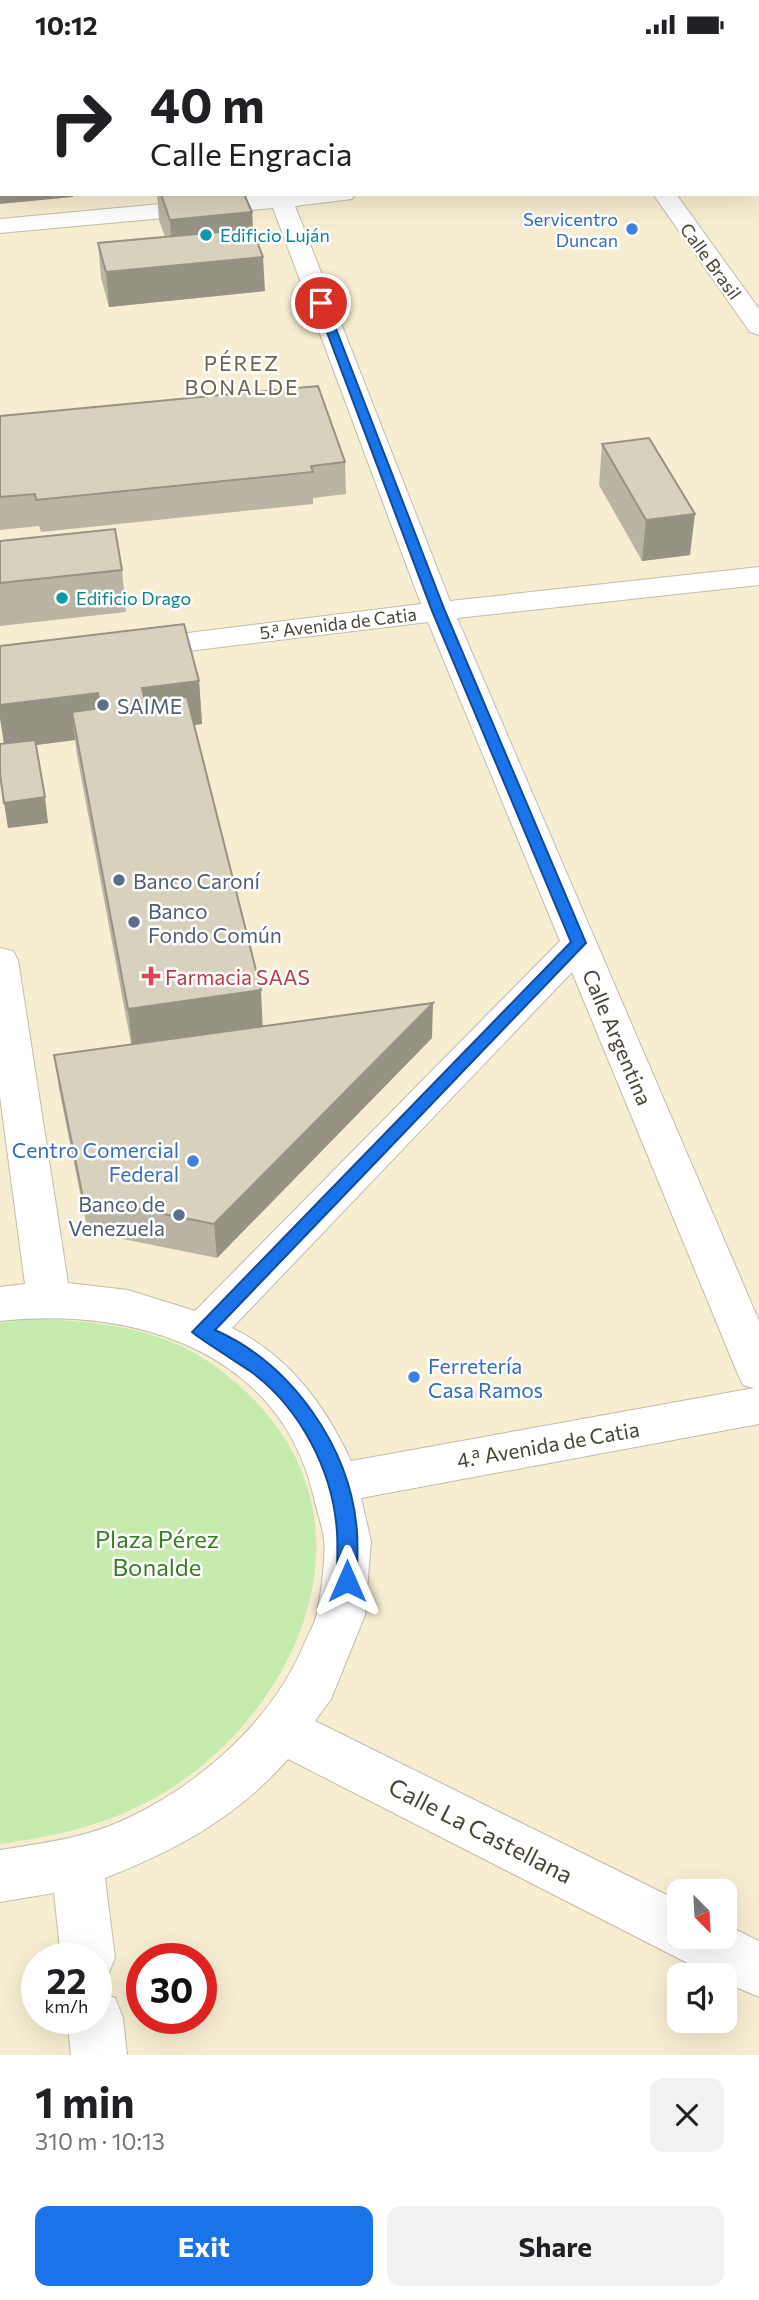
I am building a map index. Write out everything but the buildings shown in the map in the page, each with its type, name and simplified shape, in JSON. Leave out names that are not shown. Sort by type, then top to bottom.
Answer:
[{"type":"street","points":[[0,226],[302,196]]},
{"type":"street","name":"Calle Brasil","points":[[665,196],[759,327]]},
{"type":"street","name":"Calle Argentina","points":[[281,197],[439,611],[759,1372]]},
{"type":"street","name":"5.ª Avenida de Catia","points":[[108,652],[439,611],[759,576]]},
{"type":"street","points":[[201,1332],[579,943]]},
{"type":"street","points":[[0,960],[4,1022],[49,1300]]},
{"type":"street","points":[[0,1304],[79,1300],[130,1307],[177,1320],[221,1341],[260,1369],[294,1401],[320,1440],[337,1483],[347,1531],[347,1581],[336,1632],[314,1682],[282,1731],[242,1775],[191,1813],[134,1844],[77,1863],[0,1876]]},
{"type":"street","name":"4.ª Avenida de Catia","points":[[337,1483],[759,1406]]},
{"type":"street","name":"Calle La Castellana","points":[[282,1731],[667,1924]]},
{"type":"street","points":[[77,1863],[86,1943]]},
{"type":"street","points":[[716,1949],[759,1971]]},
{"type":"street","points":[[97,2034],[99,2055]]},
{"type":"shaded area","points":[[0,196],[759,196],[759,2055],[0,2055]]},
{"type":"green space","name":"Plaza Pérez Bonalde","points":[[32,1319],[100,1324],[167,1340],[192,1352],[238,1384],[257,1403],[293,1453],[312,1506],[316,1561],[306,1615],[284,1667],[252,1715],[212,1757],[165,1792],[126,1812],[86,1827],[0,1844],[0,1323]]},
{"type":"place","name":"Servicentro Duncan","points":[[632,229]]},
{"type":"place","name":"Edificio Luján","points":[[206,235]]},
{"type":"place","name":"Edificio Drago","points":[[62,598]]},
{"type":"place","name":"SAIME","points":[[103,705]]},
{"type":"place","name":"Banco Caroní","points":[[119,880]]},
{"type":"place","name":"Banco Fondo Común","points":[[134,922]]},
{"type":"place","name":"Farmacia SAAS","points":[[151,976]]},
{"type":"place","name":"Centro Comercial Federal","points":[[193,1161]]},
{"type":"place","name":"Banco de Venezuela","points":[[179,1215]]},
{"type":"place","name":"Ferretería Casa Ramos","points":[[414,1377]]},
{"type":"district","name":"PÉREZ BONALDE","points":[[242,374]]},
{"type":"route","points":[[321,303],[439,611],[579,943],[201,1332],[221,1341],[260,1369],[294,1401],[320,1440],[337,1483],[347,1531],[347,1581]]}]
